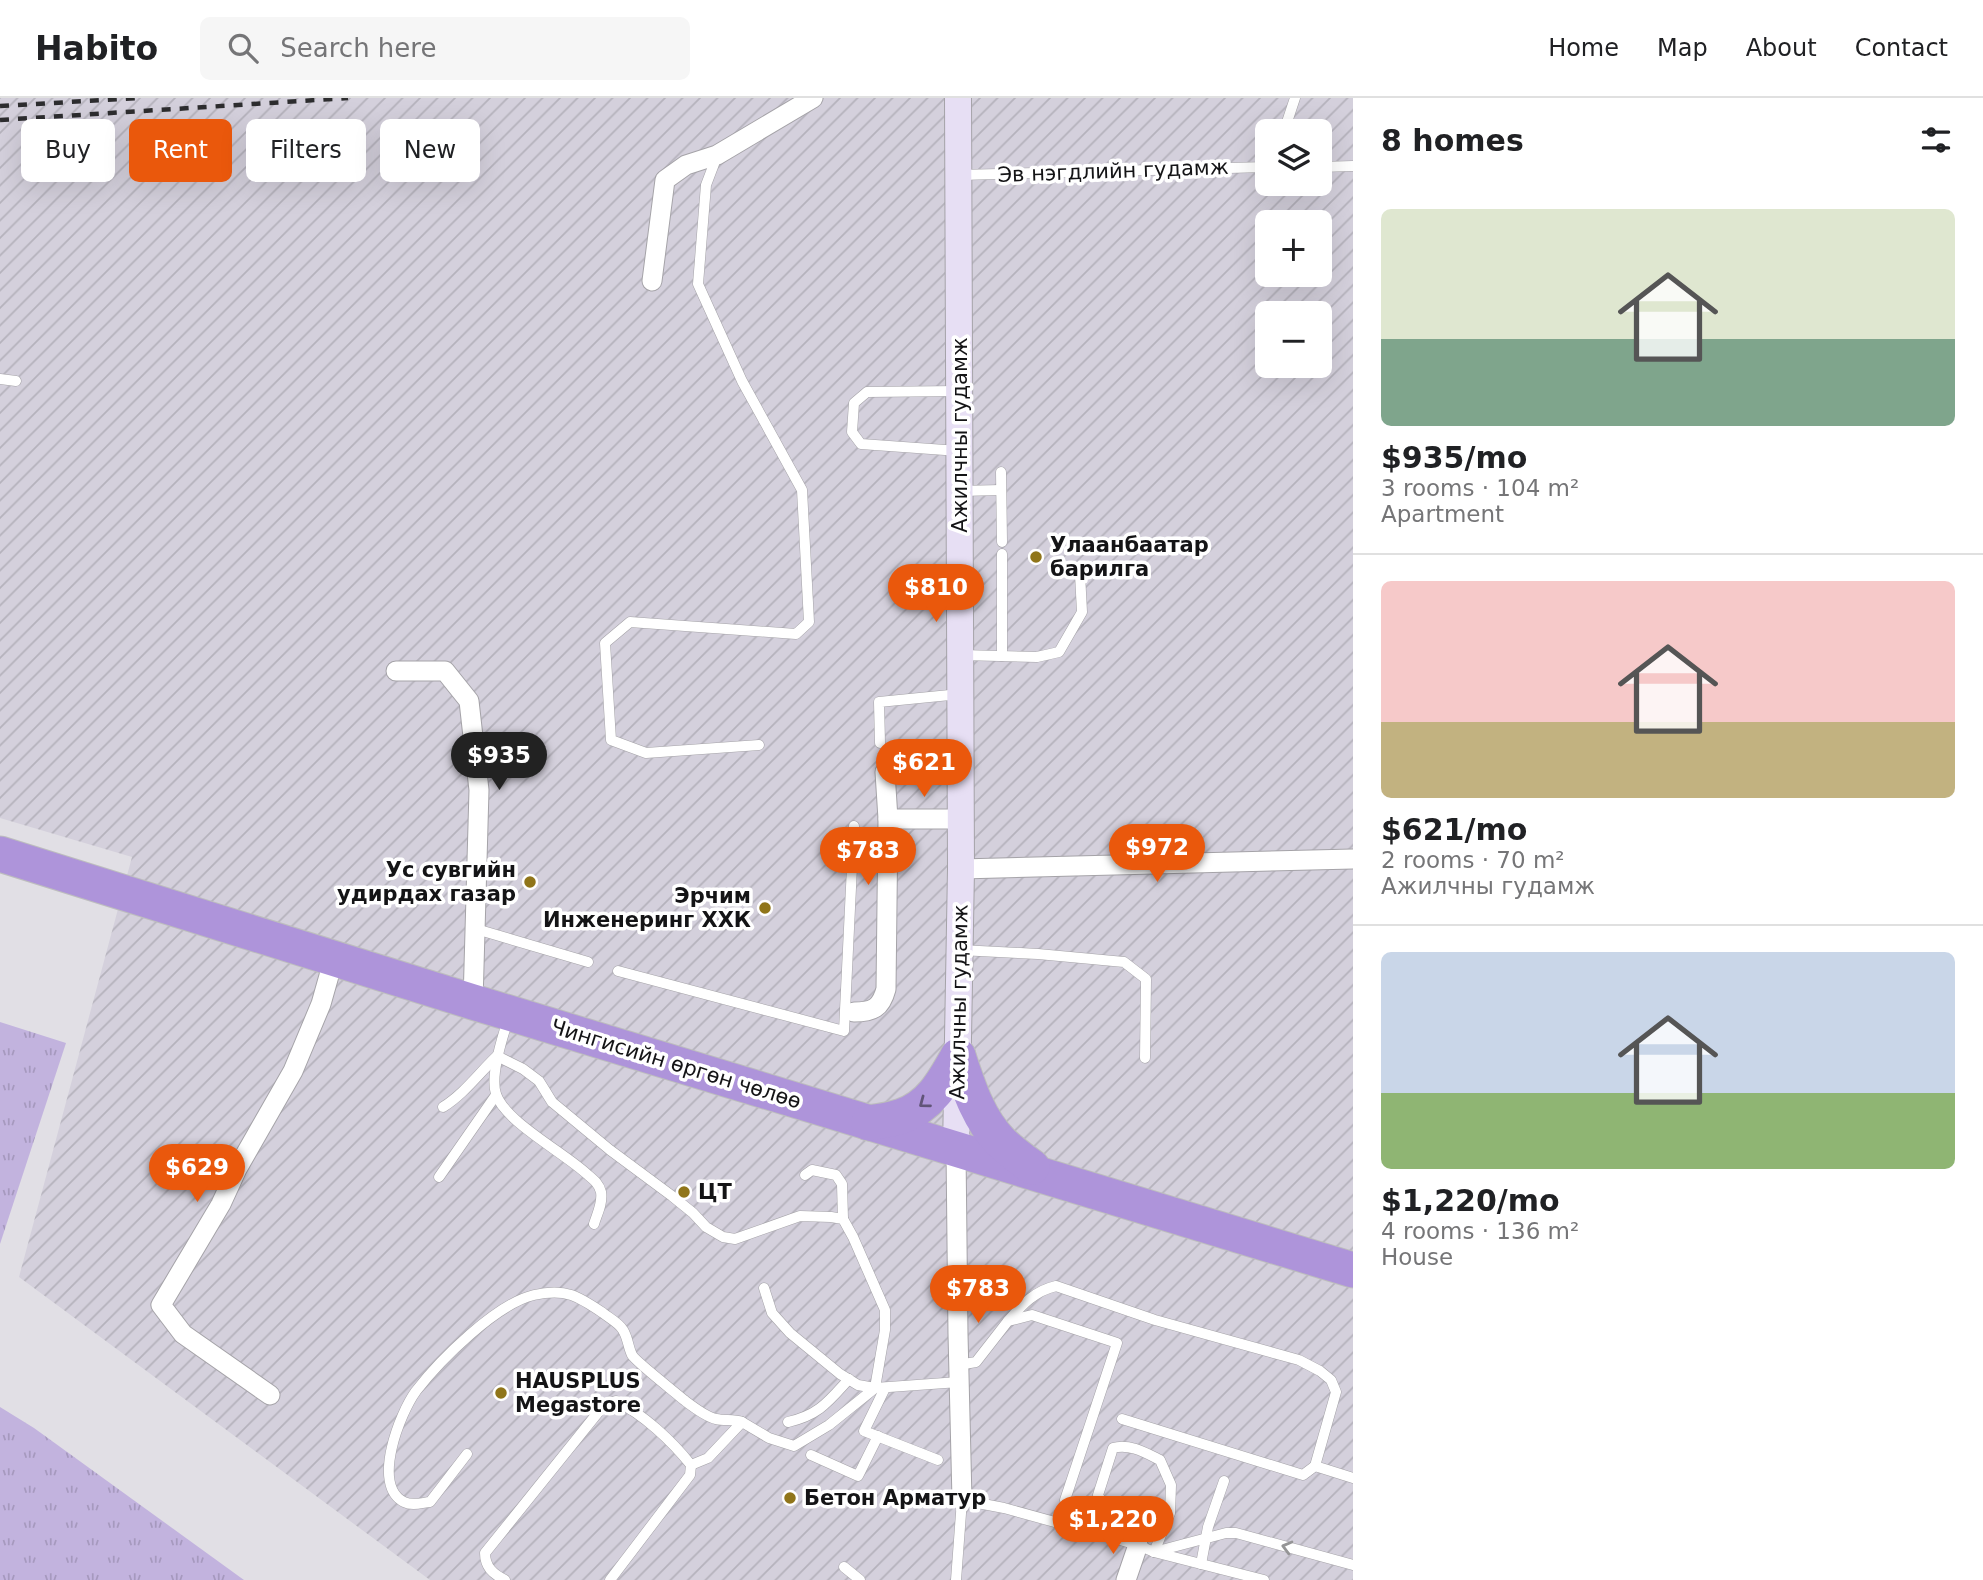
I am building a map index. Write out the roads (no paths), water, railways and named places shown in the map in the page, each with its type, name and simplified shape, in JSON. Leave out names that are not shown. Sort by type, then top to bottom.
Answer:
[{"type":"highway","name":"Чингисийн өргөн чөлөө","points":[[0,854],[473,1002],[1353,1270]]},
{"type":"highway","points":[[869,1123],[902,1116],[931,1098],[941,1087],[958,1056]]},
{"type":"highway","points":[[958,1056],[973,1098],[986,1123],[1000,1141],[1042,1176]]},
{"type":"main road","name":"Ажилчны гудамж","points":[[956,1150],[961,869],[958,98]]},
{"type":"street","points":[[652,281],[665,180],[686,165],[718,155],[813,98]]},
{"type":"street","points":[[396,671],[445,671],[469,701],[479,790],[473,1002]]},
{"type":"street","points":[[854,1012],[869,1011],[878,1006],[886,989],[888,819],[885,772]]},
{"type":"street","points":[[888,819],[961,819]]},
{"type":"street","points":[[961,869],[1353,859]]},
{"type":"street","points":[[270,1395],[183,1335],[161,1305],[293,1071],[321,1004],[334,958]]},
{"type":"street","points":[[956,1150],[962,1500]]},
{"type":"street","points":[[1126,1580],[1146,1548]]},
{"type":"lane","points":[[1288,119],[1295,98]]},
{"type":"lane","points":[[718,155],[706,184],[698,284],[742,381],[802,490],[809,622],[796,634],[630,622],[605,643],[611,740],[646,753],[759,745]]},
{"type":"lane","points":[[1332,167],[1353,166]]},
{"type":"lane","name":"Эв нэгдлийн гудамж","points":[[959,175],[1255,167]]},
{"type":"lane","points":[[0,379],[16,381]]},
{"type":"lane","points":[[960,391],[867,392],[854,403],[852,432],[861,444],[960,451]]},
{"type":"lane","points":[[1001,471],[1002,542]]},
{"type":"lane","points":[[960,491],[1002,490]]},
{"type":"lane","points":[[1002,554],[1002,656]]},
{"type":"lane","points":[[960,655],[1037,657],[1059,652],[1082,612],[1080,574]]},
{"type":"lane","points":[[880,743],[879,702],[961,694]]},
{"type":"lane","points":[[618,971],[844,1031],[854,826]]},
{"type":"lane","points":[[476,929],[588,962]]},
{"type":"lane","points":[[960,950],[1124,962],[1146,979],[1145,1058]]},
{"type":"lane","points":[[510,1013],[497,1056],[496,1095],[507,1113],[576,1163],[596,1182],[601,1192],[601,1201],[594,1224]]},
{"type":"lane","points":[[443,1107],[455,1099],[497,1056]]},
{"type":"lane","points":[[497,1056],[523,1069],[539,1082],[552,1102],[610,1150],[683,1204],[706,1227],[723,1237],[735,1239],[800,1216],[842,1219]]},
{"type":"lane","points":[[439,1177],[496,1095]]},
{"type":"lane","points":[[805,1175],[812,1170],[836,1175],[842,1184],[842,1219],[853,1237],[885,1310],[886,1330],[880,1388],[864,1431],[938,1460]]},
{"type":"lane","points":[[764,1288],[772,1313],[790,1332],[858,1385],[880,1388],[959,1374],[976,1362],[1027,1300],[1042,1289],[1056,1286],[1155,1320],[1299,1360],[1331,1380],[1336,1392],[1315,1466],[1303,1475],[1122,1419]]},
{"type":"lane","points":[[467,1454],[430,1502],[413,1504],[402,1501],[391,1490],[388,1471],[393,1446],[399,1423],[415,1393],[459,1342],[511,1305],[532,1296],[554,1293],[578,1296],[622,1327],[632,1356],[685,1401],[714,1419],[742,1422],[769,1438],[794,1446],[880,1388]]},
{"type":"lane","points":[[1008,1321],[1032,1315],[1117,1343],[1065,1500]]},
{"type":"lane","points":[[788,1422],[806,1418],[819,1410],[849,1379]]},
{"type":"lane","points":[[505,1580],[495,1574],[485,1562],[485,1553],[604,1405],[616,1401],[634,1409],[682,1453],[691,1465],[690,1475],[610,1580]]},
{"type":"lane","points":[[691,1465],[708,1458],[742,1422]]},
{"type":"lane","points":[[811,1455],[858,1476],[878,1436]]},
{"type":"lane","points":[[1146,1548],[1164,1527],[1170,1513],[1171,1485],[1160,1460],[1140,1451],[1119,1446],[1113,1448],[1098,1495],[1103,1505],[1164,1527]]},
{"type":"lane","points":[[1315,1466],[1353,1478]]},
{"type":"lane","points":[[1201,1563],[1208,1527],[1224,1481]]},
{"type":"lane","points":[[954,1579],[962,1500],[1004,1508],[1264,1580]]},
{"type":"lane","points":[[1146,1548],[1236,1533],[1353,1565]]},
{"type":"lane","points":[[844,1567],[860,1580]]},
{"type":"railway","points":[[0,106],[139,98]]},
{"type":"railway","points":[[0,120],[348,98]]},
{"type":"place","name":"Улаанбаатар барилга","points":[[1036,557]]},
{"type":"place","name":"Ус сувгийн удирдах газар","points":[[530,882]]},
{"type":"place","name":"Эрчим Инженеринг ХХК","points":[[765,908]]},
{"type":"place","name":"ЦТ","points":[[684,1192]]},
{"type":"place","name":"HAUSPLUS Megastore","points":[[501,1393]]},
{"type":"place","name":"Бетон Арматур","points":[[790,1498]]}]
